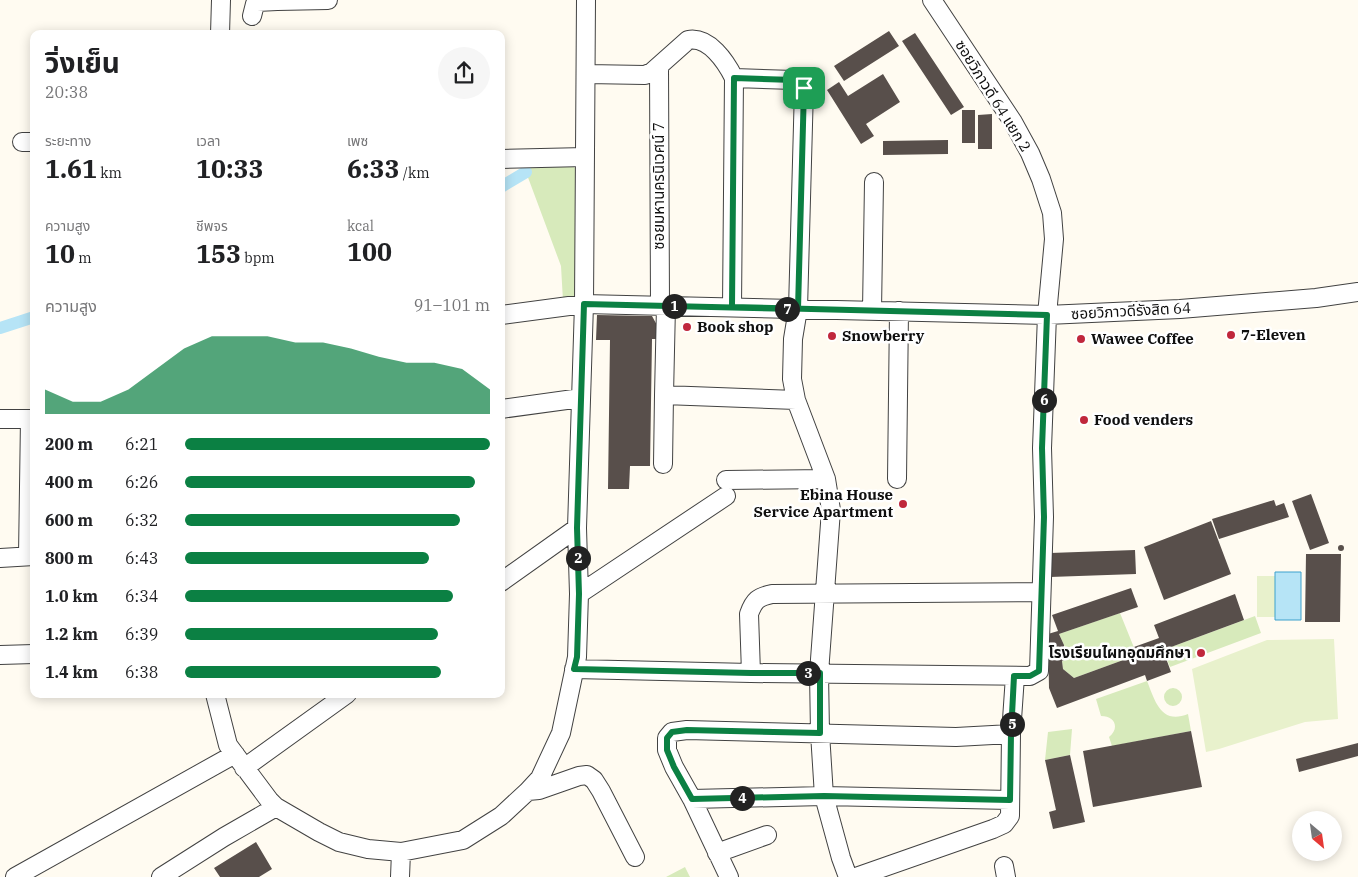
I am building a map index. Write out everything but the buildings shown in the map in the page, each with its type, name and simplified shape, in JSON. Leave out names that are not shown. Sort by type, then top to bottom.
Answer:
[{"type":"street","points":[[220,30],[221,0]]},
{"type":"street","points":[[252,16],[257,2],[328,0]]},
{"type":"street","points":[[216,698],[228,745],[269,800],[276,807],[339,842],[368,849],[401,852],[463,840],[501,816],[540,778],[561,733],[577,657],[579,594],[577,528],[584,304],[586,0]]},
{"type":"street","name":"ซอยวิภาวดี 64 แยก 2","points":[[932,0],[1013,122],[1030,153],[1052,213],[1054,239],[1047,315],[1042,448],[1044,517],[1039,671],[1030,676],[1014,676]]},
{"type":"street","points":[[586,74],[645,75],[652,72],[688,40],[694,39],[715,50],[727,64],[734,78],[732,307]]},
{"type":"street","name":"ซอยมหานครนิเวศน์ 7","points":[[659,66],[664,395],[663,464]]},
{"type":"street","points":[[734,78],[794,80],[804,88],[798,309],[793,339],[792,378],[796,400],[826,479],[832,510],[820,673],[820,733],[824,796],[848,877]]},
{"type":"street","points":[[505,159],[585,157]]},
{"type":"street","points":[[872,311],[874,182]]},
{"type":"street","name":"ซอยวิภาวดีรังสิต 64","points":[[505,314],[584,304],[1047,315],[1180,309],[1316,298],[1358,292]]},
{"type":"street","points":[[897,479],[899,311]]},
{"type":"street","points":[[664,395],[796,400]]},
{"type":"street","points":[[505,408],[581,398]]},
{"type":"street","points":[[0,419],[30,419]]},
{"type":"street","points":[[579,594],[726,488],[826,479]]},
{"type":"street","points":[[505,579],[577,528]]},
{"type":"street","points":[[0,558],[30,556]]},
{"type":"street","points":[[751,673],[749,614],[752,606],[760,597],[772,594],[1041,592]]},
{"type":"street","points":[[0,656],[30,654]]},
{"type":"street","points":[[574,669],[1014,676],[1010,816],[1004,824],[856,877]]},
{"type":"street","points":[[15,877],[239,761],[340,698]]},
{"type":"street","points":[[729,877],[667,750],[667,738],[672,732],[687,730],[956,737],[1011,734]]},
{"type":"street","points":[[528,790],[548,787],[587,775],[594,780],[635,857]]},
{"type":"street","points":[[692,799],[824,796],[1010,800]]},
{"type":"street","points":[[161,877],[276,807]]},
{"type":"street","points":[[717,853],[767,835]]},
{"type":"street","points":[[400,877],[401,852]]},
{"type":"green space","points":[[523,164],[572,166],[578,170],[577,300],[563,301],[561,266]]},
{"type":"green space","points":[[1257,576],[1275,576],[1275,617],[1257,617]]},
{"type":"green space","points":[[1120,613],[1137,655],[1074,678],[1063,669],[1062,661],[1064,660],[1062,652],[1064,645],[1059,634]]},
{"type":"green space","points":[[1255,616],[1261,633],[1170,667],[1163,650]]},
{"type":"green space","points":[[1334,639],[1338,719],[1305,722],[1206,752],[1192,669],[1267,640]]},
{"type":"green space","points":[[1147,681],[1156,703],[1165,714],[1179,717],[1188,714],[1191,731],[1112,746],[1109,737],[1115,726],[1113,720],[1101,716],[1096,699]]},
{"type":"green space","points":[[1173,688],[1179,691],[1182,697],[1179,703],[1173,706],[1167,703],[1164,697],[1167,691]]},
{"type":"green space","points":[[1072,729],[1070,755],[1045,760],[1048,732]]},
{"type":"green space","points":[[685,867],[690,877],[666,877]]},
{"type":"water","points":[[1275,572],[1301,572],[1301,620],[1275,620]]},
{"type":"waterway","points":[[505,185],[526,172]]},
{"type":"waterway","points":[[0,328],[30,318]]},
{"type":"place","name":"Book shop","points":[[687,327]]},
{"type":"place","name":"7-Eleven","points":[[1231,335]]},
{"type":"place","name":"Snowberry","points":[[832,336]]},
{"type":"place","name":"Wawee Coffee","points":[[1081,339]]},
{"type":"place","name":"Food venders","points":[[1084,420]]},
{"type":"place","name":"Ebina House Service Apartment","points":[[903,504]]},
{"type":"place","name":"โรงเรียนไผทอุดมศึกษา","points":[[1201,653]]},
{"type":"route","points":[[804,88],[794,80],[734,78],[732,307],[798,309],[1047,315],[1042,448],[1044,517],[1039,671],[1030,676],[1014,676],[1010,800],[824,796],[692,799],[667,750],[667,738],[672,732],[687,730],[820,733],[820,673],[574,669],[577,657],[579,594],[577,528],[584,304],[798,309],[804,88]]}]
